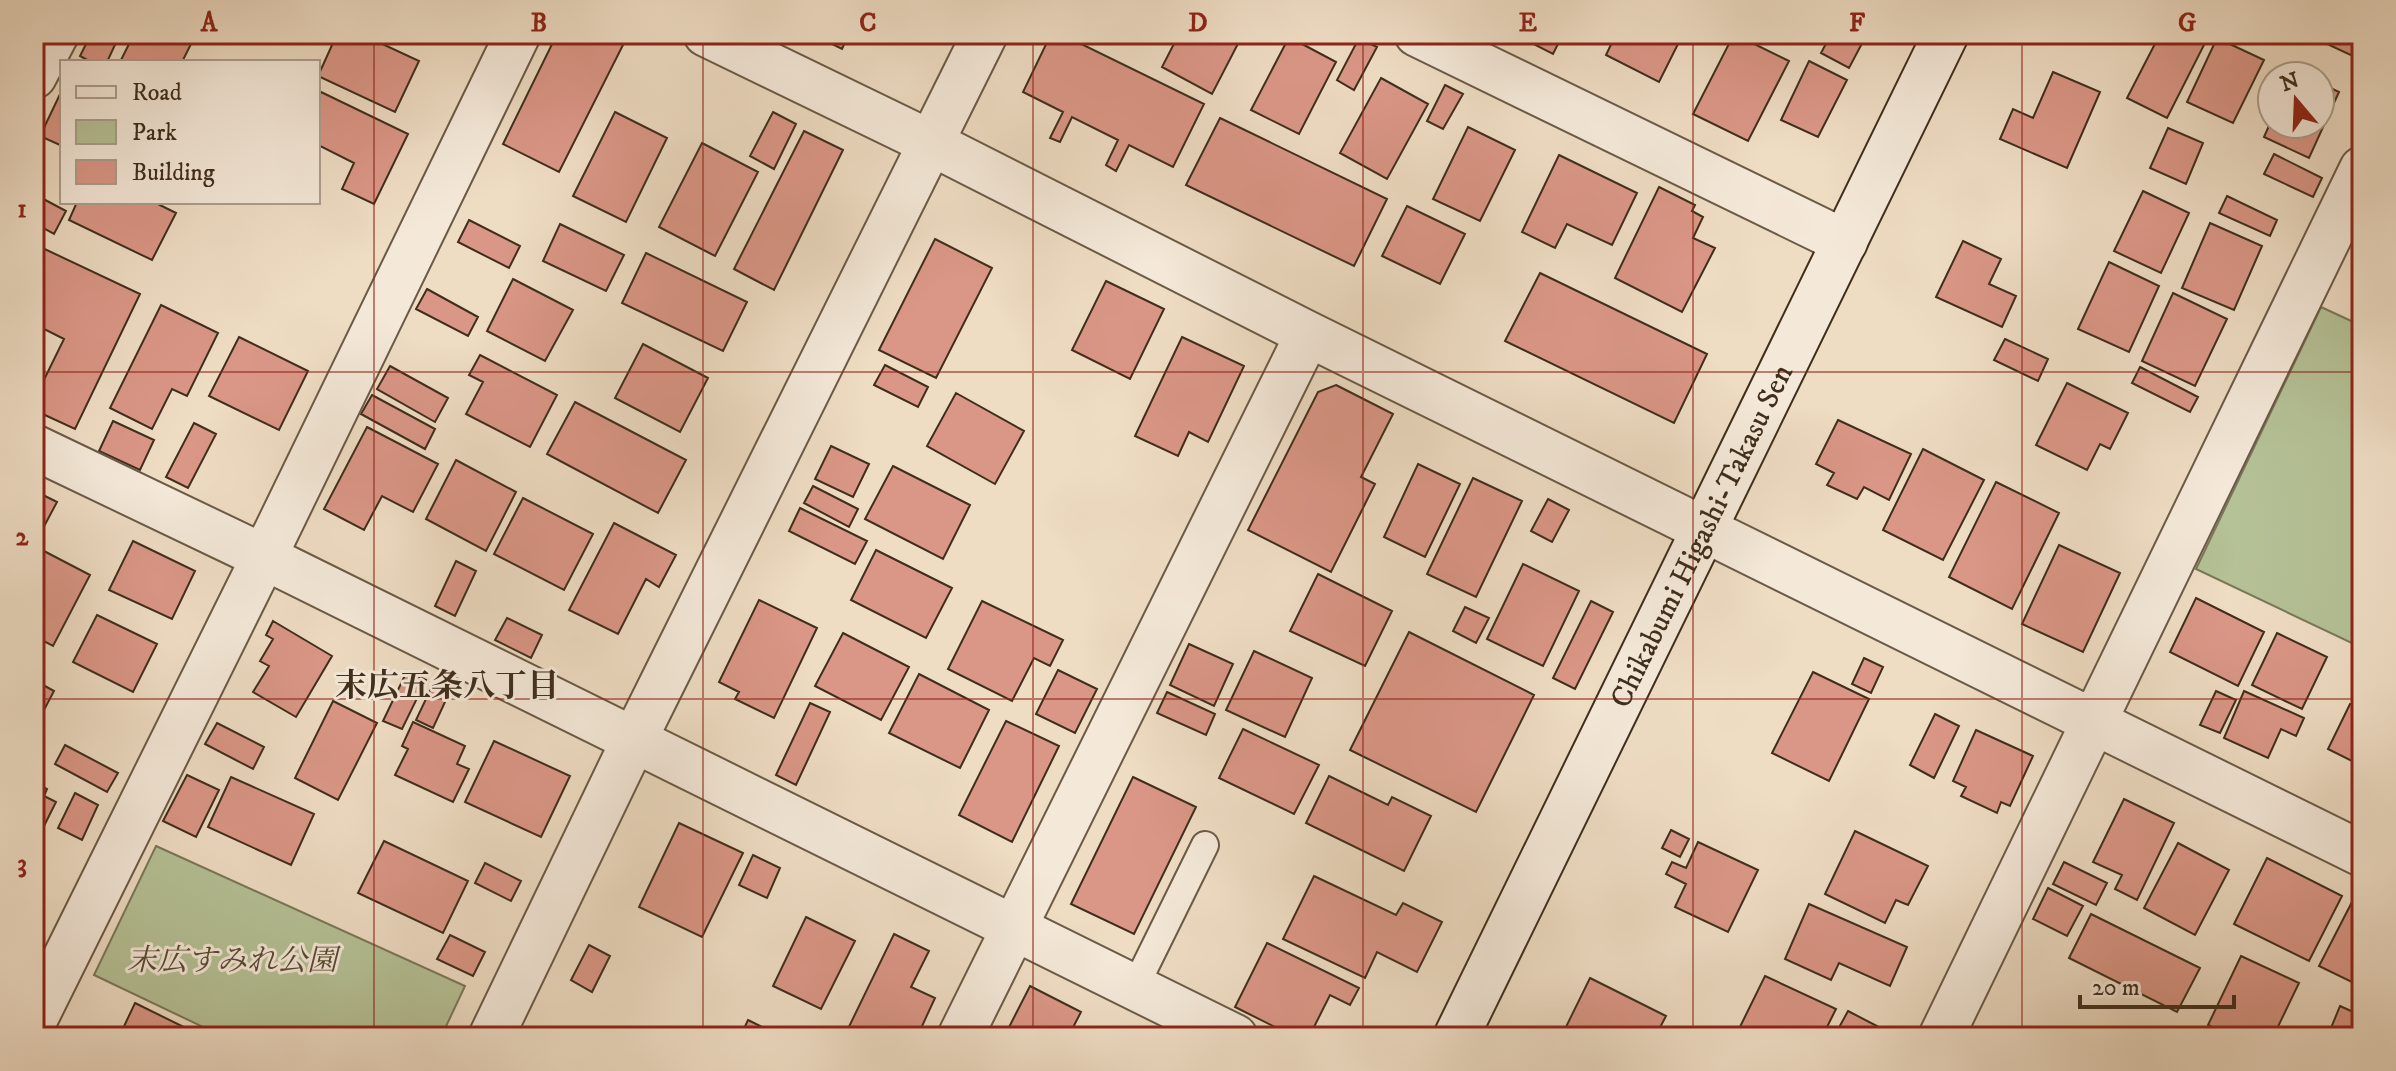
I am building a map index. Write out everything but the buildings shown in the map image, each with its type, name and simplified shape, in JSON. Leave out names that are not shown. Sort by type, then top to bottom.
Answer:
[{"type":"street","points":[[34,76],[56,34]]},
{"type":"street","points":[[34,1021],[518,34]]},
{"type":"street","points":[[706,34],[2362,854]]},
{"type":"street","points":[[491,1037],[634,740],[985,34]]},
{"type":"street","points":[[1417,34],[1845,242]]},
{"type":"street","name":"Chikabumi Higashi-Takasu Sen","points":[[1456,1037],[1946,34]]},
{"type":"street","points":[[1941,1037],[2357,190]]},
{"type":"street","points":[[960,1037],[1308,334]]},
{"type":"street","points":[[34,447],[264,557],[1235,1037]]},
{"type":"lane","points":[[1135,987],[1205,845]]},
{"type":"green space","points":[[2321,307],[2362,326],[2362,638],[2358,646],[2196,569]]},
{"type":"green space","name":"末広すみれ公園","points":[[156,846],[465,986],[441,1037],[224,1037],[94,975]]},
{"type":"district","name":"末広五条八丁目","points":[[447,685]]}]
